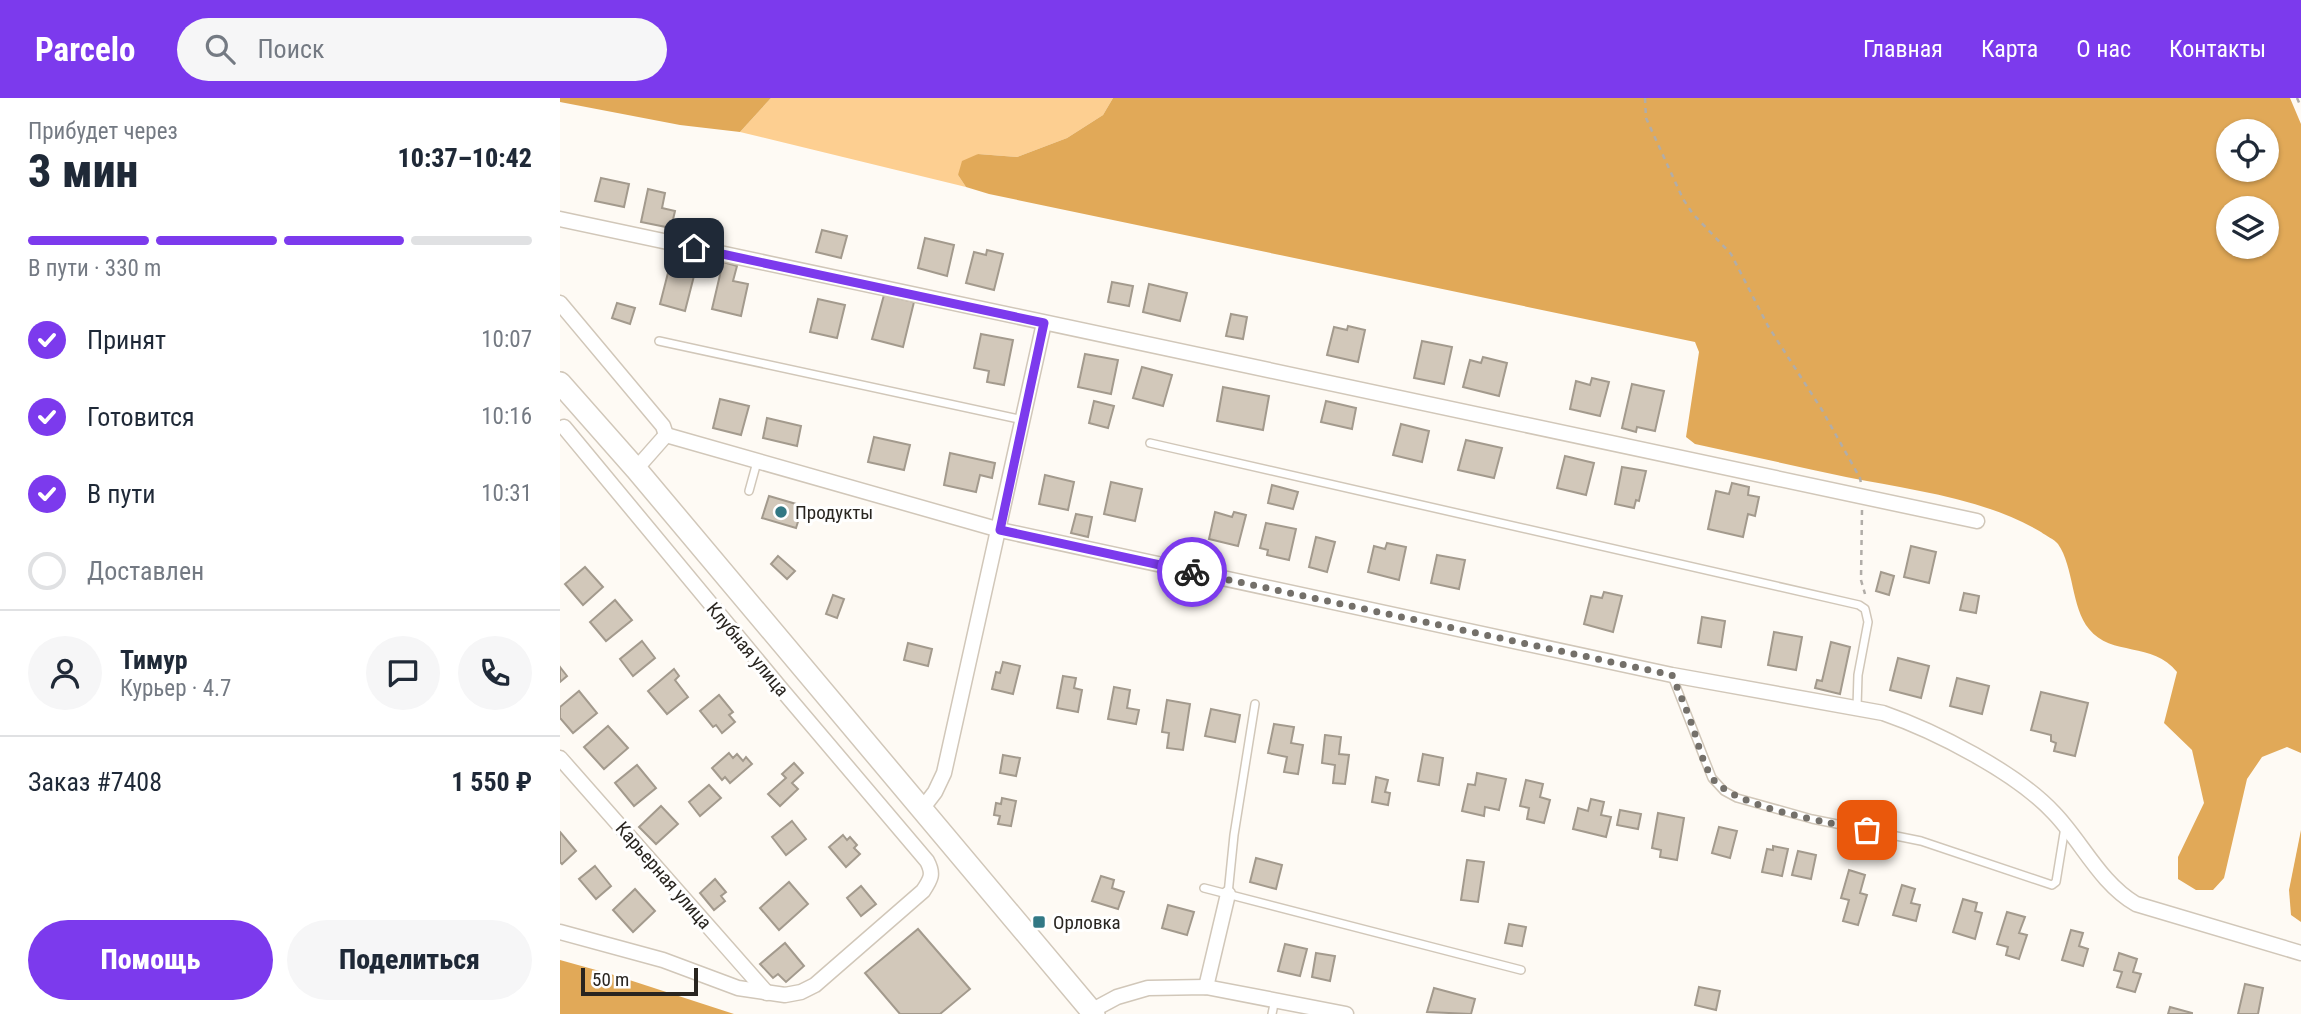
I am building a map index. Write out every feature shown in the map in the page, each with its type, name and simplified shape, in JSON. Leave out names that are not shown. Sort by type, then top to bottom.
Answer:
[{"type":"main road","points":[[560,383],[636,469],[1092,1012]]},
{"type":"street","points":[[560,219],[1977,521]]},
{"type":"street","points":[[560,303],[663,426],[666,435]]},
{"type":"street","points":[[922,809],[944,774],[1044,323]]},
{"type":"street","points":[[562,427],[592,420]]},
{"type":"street","name":"Клубная улица","points":[[562,427],[932,870],[931,880],[923,891],[815,985],[801,992],[785,995],[767,993]]},
{"type":"street","points":[[666,435],[1000,530],[1672,675],[1857,707],[1909,722],[1952,743],[2022,786],[2066,825],[2119,895],[2136,905],[2301,953]]},
{"type":"street","points":[[636,469],[666,435]]},
{"type":"street","name":"Карьерная улица","points":[[560,758],[767,993]]},
{"type":"street","points":[[1206,987],[1228,894]]},
{"type":"street","points":[[560,932],[663,960],[738,988],[767,993]]},
{"type":"street","points":[[1092,1012],[1117,997],[1148,988],[1206,987],[1273,1007],[1346,1014]]},
{"type":"lane","points":[[659,341],[1023,420]]},
{"type":"lane","points":[[1150,443],[1859,605],[1865,609],[1868,622],[1858,675],[1857,707]]},
{"type":"lane","points":[[749,491],[757,462]]},
{"type":"lane","points":[[1672,675],[1712,778],[1724,791],[1737,798],[1812,819],[1921,841],[2052,885],[2056,882],[2066,825]]},
{"type":"lane","points":[[1228,894],[1234,835],[1255,704]]},
{"type":"lane","points":[[1203,888],[1521,970]]},
{"type":"path","points":[[1645,98],[1646,118],[1683,199],[1739,266],[1768,326],[1822,410],[1860,478],[1861,580],[1869,608],[1868,622]]},
{"type":"path","points":[[2297,98],[2301,107]]},
{"type":"shaded area","points":[[560,98],[771,98],[740,132],[680,125],[560,102]]},
{"type":"shaded area","points":[[771,98],[1113,98],[1103,115],[1067,138],[1017,157],[978,154],[958,175],[966,187],[740,132]]},
{"type":"shaded area","points":[[1113,98],[2290,98],[2301,124],[2301,753],[2287,747],[2262,757],[2247,779],[2224,878],[2213,890],[2196,890],[2178,879],[2178,857],[2204,803],[2192,750],[2164,723],[2177,672],[2156,656],[2109,643],[2098,638],[2089,629],[2079,610],[2063,553],[2058,544],[2041,532],[2019,520],[1971,503],[1695,444],[1686,437],[1699,352],[1695,342],[989,194],[966,187],[958,175],[962,161],[978,154],[1017,157],[1067,138],[1103,115]]},
{"type":"shaded area","points":[[2301,830],[2301,922],[2291,915],[2289,890]]},
{"type":"shaded area","points":[[560,960],[614,975],[734,1014],[560,1014]]},
{"type":"building","points":[[601,178],[629,184],[624,207],[595,201]]},
{"type":"building","points":[[648,189],[665,193],[662,208],[675,211],[671,228],[641,222]]},
{"type":"building","points":[[822,230],[847,236],[841,258],[816,252]]},
{"type":"building","points":[[925,238],[954,245],[947,276],[918,268]]},
{"type":"building","points":[[987,250],[1003,254],[994,290],[966,283],[974,252],[986,255]]},
{"type":"building","points":[[723,262],[737,266],[733,281],[748,284],[741,316],[712,309]]},
{"type":"building","points":[[670,265],[695,272],[685,311],[660,304]]},
{"type":"building","points":[[1112,282],[1133,286],[1129,306],[1108,302]]},
{"type":"building","points":[[1149,284],[1187,293],[1180,321],[1143,312]]},
{"type":"building","points":[[884,295],[914,302],[903,347],[872,339]]},
{"type":"building","points":[[818,299],[845,305],[837,338],[810,332]]},
{"type":"building","points":[[617,303],[635,308],[630,324],[612,318]]},
{"type":"building","points":[[1231,314],[1247,317],[1243,339],[1226,336]]},
{"type":"building","points":[[1348,326],[1365,330],[1358,362],[1327,355],[1334,327],[1347,330]]},
{"type":"building","points":[[981,334],[1013,340],[1004,385],[987,382],[989,371],[974,368]]},
{"type":"building","points":[[1422,341],[1452,347],[1444,384],[1414,378]]},
{"type":"building","points":[[1085,354],[1118,360],[1111,394],[1078,387]]},
{"type":"building","points":[[1483,357],[1507,363],[1499,396],[1463,387],[1470,360],[1481,363]]},
{"type":"building","points":[[1142,367],[1172,375],[1163,406],[1133,398]]},
{"type":"building","points":[[1592,378],[1609,382],[1600,416],[1570,409],[1576,381],[1590,385]]},
{"type":"building","points":[[1632,384],[1664,391],[1655,431],[1637,427],[1636,432],[1622,428]]},
{"type":"building","points":[[1223,387],[1269,396],[1263,430],[1217,421]]},
{"type":"building","points":[[720,399],[749,406],[741,435],[713,428]]},
{"type":"building","points":[[1094,401],[1114,406],[1108,428],[1089,423]]},
{"type":"building","points":[[1326,401],[1356,408],[1352,429],[1321,422]]},
{"type":"building","points":[[767,418],[801,426],[797,446],[763,438]]},
{"type":"building","points":[[1401,424],[1429,431],[1422,462],[1393,455]]},
{"type":"building","points":[[874,437],[910,445],[904,470],[868,462]]},
{"type":"building","points":[[1466,440],[1502,448],[1494,478],[1458,470]]},
{"type":"building","points":[[950,453],[995,463],[992,478],[980,475],[976,492],[944,485]]},
{"type":"building","points":[[1565,456],[1594,463],[1586,495],[1557,488]]},
{"type":"building","points":[[1622,467],[1646,471],[1639,501],[1636,500],[1634,508],[1615,504]]},
{"type":"building","points":[[1045,475],[1074,482],[1068,510],[1039,504]]},
{"type":"building","points":[[1111,482],[1142,489],[1135,521],[1104,514]]},
{"type":"building","points":[[1732,483],[1749,487],[1748,495],[1759,497],[1755,516],[1748,514],[1743,537],[1708,529],[1716,491],[1729,494]]},
{"type":"building","points":[[1272,485],[1298,492],[1293,509],[1268,503]]},
{"type":"building","points":[[769,496],[803,506],[796,528],[762,518]]},
{"type":"building","points":[[1215,512],[1232,517],[1234,512],[1246,515],[1238,546],[1209,539]]},
{"type":"building","points":[[1076,514],[1092,517],[1088,537],[1071,533]]},
{"type":"building","points":[[1266,523],[1296,529],[1289,560],[1267,555],[1268,550],[1260,548]]},
{"type":"building","points":[[1316,537],[1335,542],[1327,572],[1309,567]]},
{"type":"building","points":[[1387,543],[1406,547],[1399,580],[1368,572],[1374,546],[1385,549]]},
{"type":"building","points":[[1911,546],[1936,552],[1929,583],[1904,577]]},
{"type":"building","points":[[1437,555],[1465,560],[1459,589],[1431,583]]},
{"type":"building","points":[[778,556],[795,571],[787,579],[771,564]]},
{"type":"building","points":[[585,567],[603,587],[583,605],[565,584]]},
{"type":"building","points":[[1881,572],[1894,576],[1889,595],[1876,591]]},
{"type":"building","points":[[1604,592],[1622,596],[1613,632],[1584,624],[1591,596],[1602,598]]},
{"type":"building","points":[[1964,593],[1979,596],[1976,613],[1960,610]]},
{"type":"building","points":[[833,595],[844,599],[837,618],[826,614]]},
{"type":"building","points":[[615,600],[632,620],[606,641],[590,622]]},
{"type":"building","points":[[1702,617],[1725,621],[1721,647],[1698,643]]},
{"type":"building","points":[[1774,632],[1802,637],[1796,670],[1768,665]]},
{"type":"building","points":[[642,641],[655,658],[633,676],[620,659]]},
{"type":"building","points":[[1831,642],[1850,647],[1840,694],[1815,688],[1817,680],[1822,681]]},
{"type":"building","points":[[908,643],[932,649],[928,666],[904,660]]},
{"type":"building","points":[[1898,658],[1929,666],[1921,698],[1890,690]]},
{"type":"building","points":[[1003,662],[1020,666],[1013,694],[992,689],[996,672],[1000,673]]},
{"type":"building","points":[[560,667],[567,676],[560,682]]},
{"type":"building","points":[[674,669],[679,676],[675,680],[688,697],[667,714],[648,691]]},
{"type":"building","points":[[1063,676],[1076,678],[1074,688],[1082,690],[1078,712],[1057,708]]},
{"type":"building","points":[[1957,678],[1989,686],[1982,714],[1950,706]]},
{"type":"building","points":[[1114,687],[1130,690],[1127,708],[1139,710],[1136,724],[1108,719]]},
{"type":"building","points":[[579,691],[597,713],[573,733],[560,718],[560,707]]},
{"type":"building","points":[[2041,692],[2088,703],[2075,756],[2054,751],[2056,743],[2051,741],[2051,735],[2031,730]]},
{"type":"building","points":[[719,695],[733,712],[729,715],[735,722],[722,733],[716,725],[713,727],[700,711]]},
{"type":"building","points":[[1167,700],[1190,704],[1183,750],[1167,748],[1169,733],[1162,732]]},
{"type":"building","points":[[1211,709],[1240,715],[1235,742],[1205,736]]},
{"type":"building","points":[[1274,724],[1294,727],[1291,743],[1303,745],[1298,774],[1284,772],[1287,757],[1268,753]]},
{"type":"building","points":[[608,726],[628,748],[604,769],[584,747]]},
{"type":"building","points":[[1325,735],[1341,737],[1339,754],[1349,755],[1345,784],[1333,783],[1335,765],[1322,763]]},
{"type":"building","points":[[729,753],[733,758],[737,754],[743,761],[746,757],[752,764],[730,783],[725,777],[722,780],[712,768]]},
{"type":"building","points":[[1423,754],[1443,758],[1439,785],[1418,781]]},
{"type":"building","points":[[1003,755],[1020,758],[1016,776],[1000,773]]},
{"type":"building","points":[[794,763],[803,773],[792,783],[798,789],[780,806],[768,794],[786,778],[782,774]]},
{"type":"building","points":[[637,765],[656,788],[634,806],[615,783]]},
{"type":"building","points":[[1477,773],[1506,779],[1499,810],[1485,807],[1484,816],[1462,811],[1468,784],[1475,785]]},
{"type":"building","points":[[1376,777],[1388,780],[1385,792],[1390,793],[1388,805],[1372,802]]},
{"type":"building","points":[[1526,780],[1543,784],[1540,797],[1550,800],[1544,823],[1527,819],[1529,808],[1520,806]]},
{"type":"building","points":[[709,785],[721,798],[700,816],[689,802]]},
{"type":"building","points":[[1002,798],[1016,801],[1011,826],[998,824],[1000,816],[994,815],[996,803],[1001,804]]},
{"type":"building","points":[[1591,799],[1604,802],[1601,815],[1611,817],[1606,837],[1573,829],[1578,808],[1588,811]]},
{"type":"building","points":[[661,806],[678,824],[656,844],[639,827]]},
{"type":"building","points":[[1620,810],[1641,814],[1638,829],[1617,825]]},
{"type":"building","points":[[1658,813],[1684,818],[1677,860],[1660,857],[1661,850],[1652,848]]},
{"type":"building","points":[[792,821],[806,839],[786,855],[772,837]]},
{"type":"building","points":[[1719,827],[1737,831],[1730,858],[1712,853]]},
{"type":"building","points":[[560,832],[576,851],[562,864],[560,862]]},
{"type":"building","points":[[843,835],[847,840],[850,837],[857,845],[854,848],[860,854],[846,867],[829,847]]},
{"type":"building","points":[[1773,846],[1788,849],[1782,876],[1762,872],[1767,849],[1773,850]]},
{"type":"building","points":[[1798,851],[1816,855],[1811,879],[1792,875]]},
{"type":"building","points":[[1256,858],[1282,865],[1276,889],[1250,882]]},
{"type":"building","points":[[1467,860],[1484,862],[1478,902],[1461,900]]},
{"type":"building","points":[[595,866],[611,886],[596,899],[579,879]]},
{"type":"building","points":[[1849,870],[1865,875],[1860,893],[1867,895],[1858,925],[1843,921],[1849,900],[1841,898]]},
{"type":"building","points":[[1101,876],[1114,880],[1112,888],[1124,892],[1118,909],[1092,901]]},
{"type":"building","points":[[715,879],[726,892],[721,896],[725,901],[714,910],[700,893]]},
{"type":"building","points":[[789,882],[808,904],[779,930],[760,908]]},
{"type":"building","points":[[1902,885],[1915,889],[1911,903],[1920,905],[1916,921],[1893,915]]},
{"type":"building","points":[[861,886],[876,904],[861,916],[847,898]]},
{"type":"building","points":[[635,889],[655,911],[633,932],[613,910]]},
{"type":"building","points":[[1963,899],[1977,903],[1975,911],[1982,913],[1975,939],[1953,932]]},
{"type":"building","points":[[1168,905],[1194,912],[1187,935],[1162,928]]},
{"type":"building","points":[[2007,912],[2025,917],[2019,933],[2027,935],[2019,959],[2006,955],[2008,947],[1997,944]]},
{"type":"building","points":[[1509,924],[1526,927],[1522,946],[1505,943]]},
{"type":"building","points":[[918,929],[970,989],[940,1014],[900,1014],[865,973]]},
{"type":"building","points":[[2071,930],[2083,933],[2079,946],[2088,949],[2083,966],[2062,960]]},
{"type":"building","points":[[785,943],[804,966],[786,982],[778,974],[773,978],[760,964]]},
{"type":"building","points":[[1285,944],[1307,949],[1300,976],[1278,971]]},
{"type":"building","points":[[1316,953],[1335,956],[1330,981],[1312,977]]},
{"type":"building","points":[[2119,953],[2137,959],[2133,972],[2141,974],[2135,992],[2117,987],[2122,972],[2114,970]]},
{"type":"building","points":[[2245,984],[2263,988],[2258,1014],[2238,1014]]},
{"type":"building","points":[[1699,987],[1720,991],[1716,1010],[1695,1005]]},
{"type":"building","points":[[1434,988],[1475,999],[1471,1014],[1427,1012]]},
{"type":"building","points":[[2170,1007],[2192,1013],[2192,1014],[2168,1014]]},
{"type":"way so far","points":[[1192,572],[1672,675],[1687,710],[1703,761],[1712,778],[1724,791],[1737,798],[1812,819],[1867,830]]},
{"type":"place","name":"Продукты","points":[[781,512]]},
{"type":"place","name":"Орловка","points":[[1039,922]]},
{"type":"route","points":[[694,248],[1044,323],[1000,530],[1192,572]]}]
